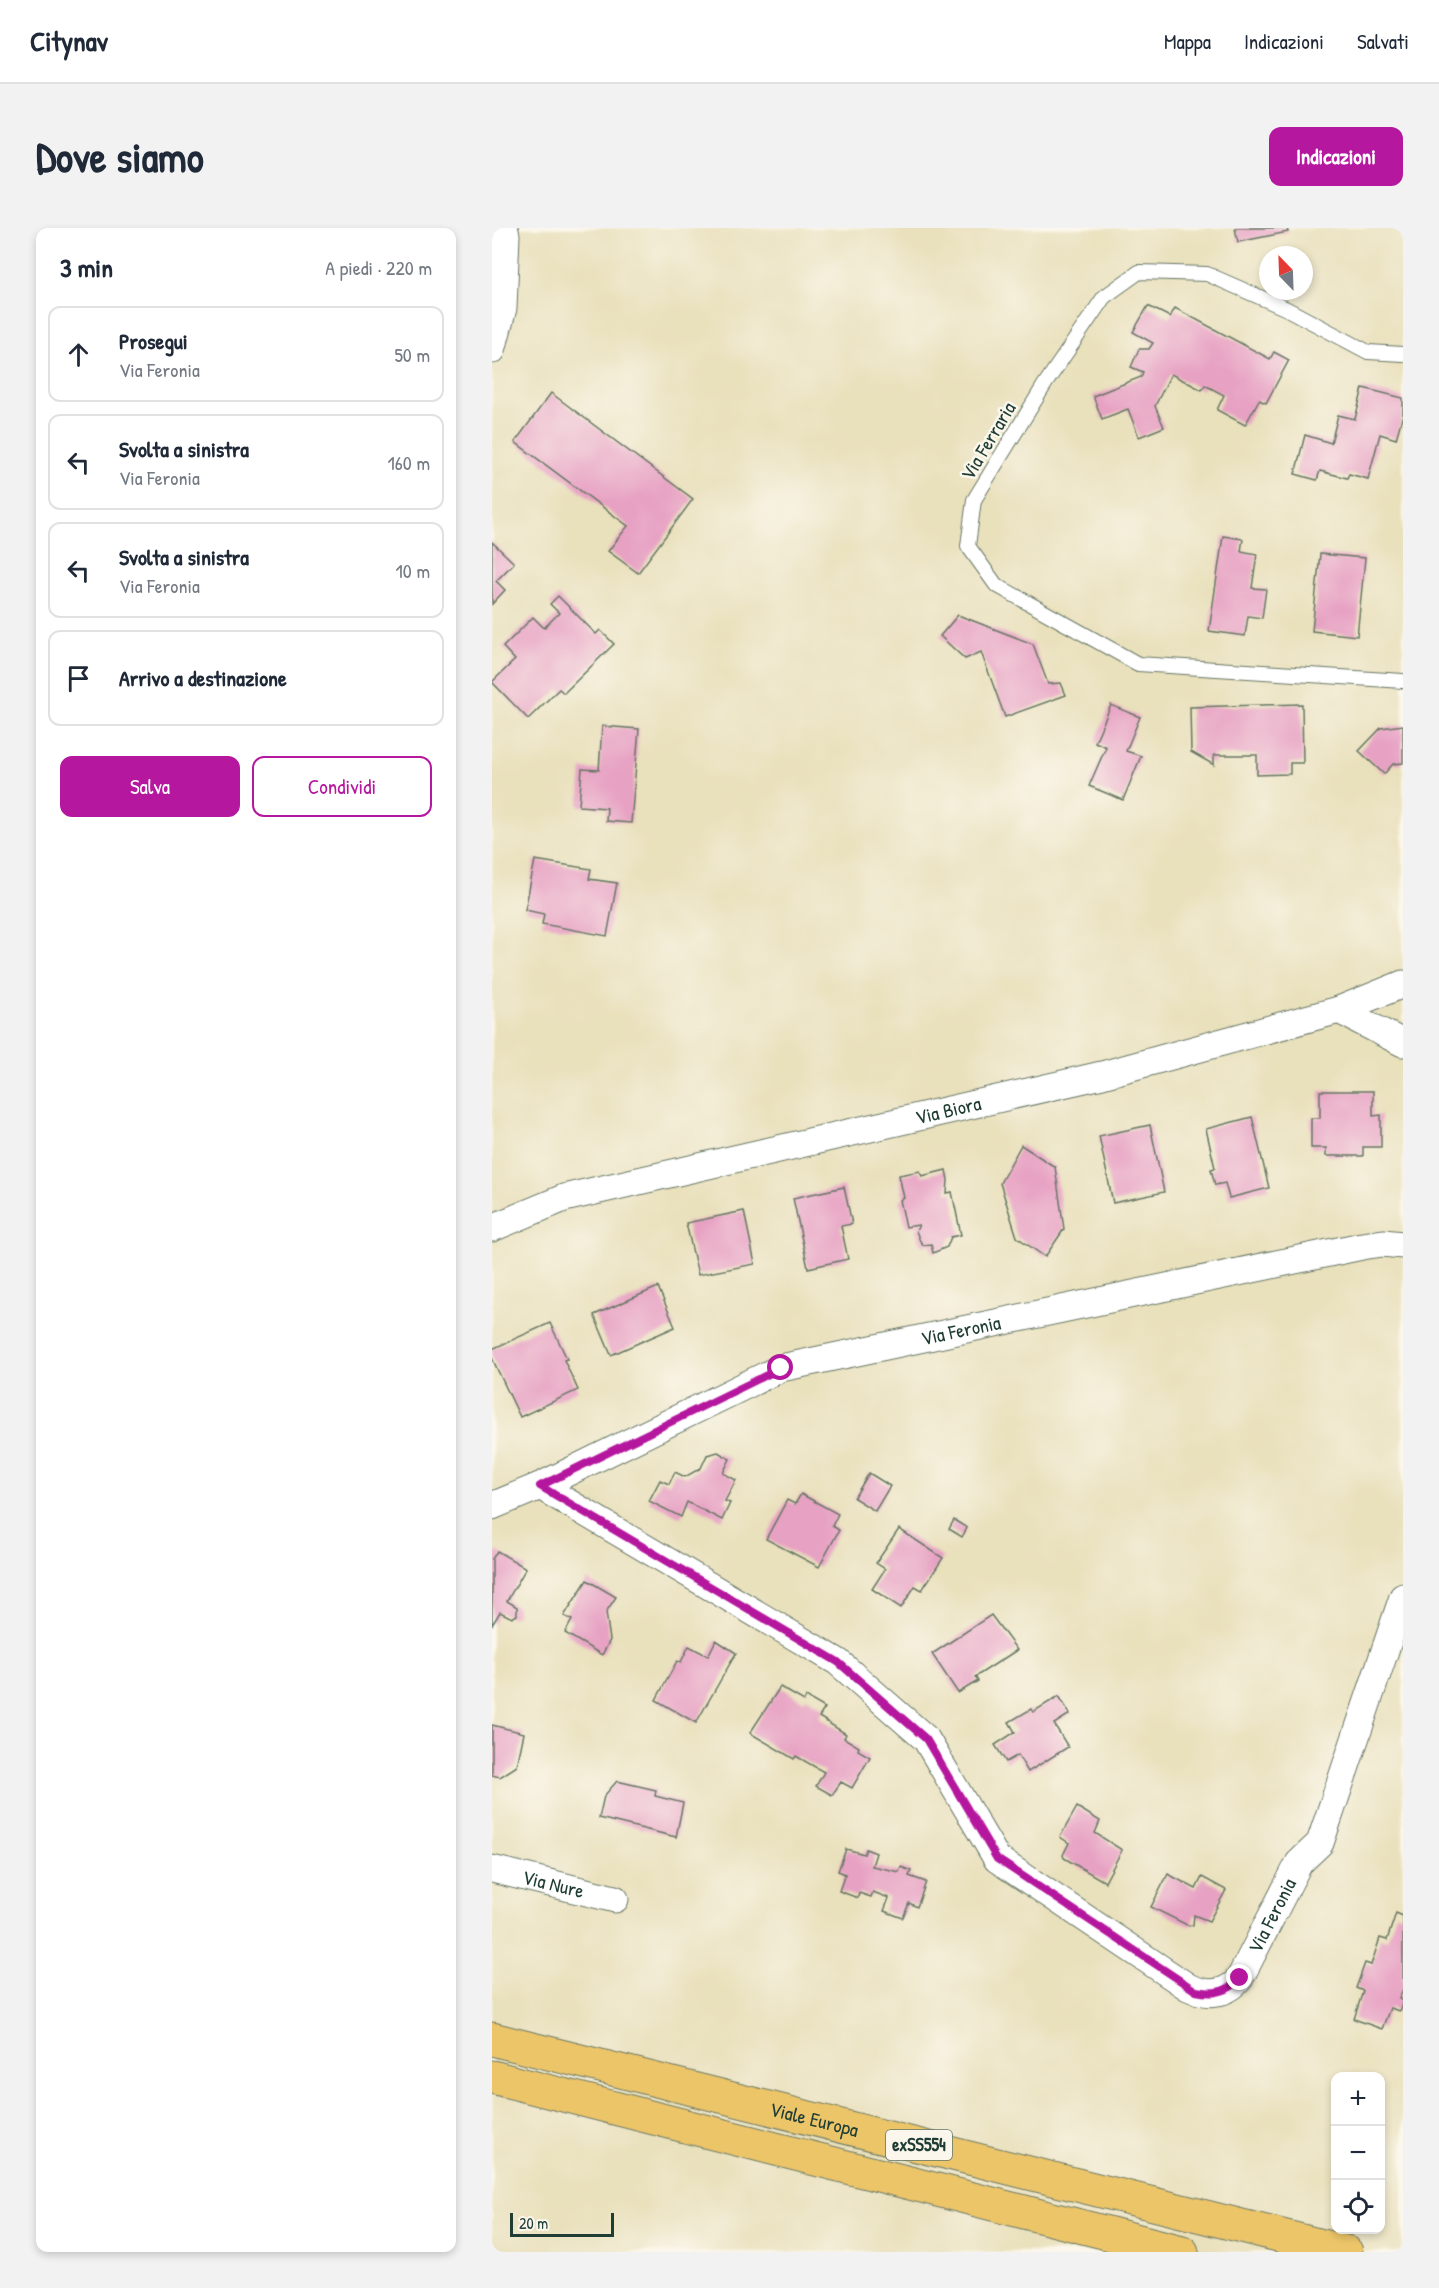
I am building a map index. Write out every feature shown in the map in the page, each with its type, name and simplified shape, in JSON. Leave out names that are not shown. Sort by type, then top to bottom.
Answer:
[{"type":"main road","name":"Viale Europa","points":[[492,2038],[1346,2252]]},
{"type":"main road","name":"Viale Europa","points":[[492,2077],[1182,2252]]},
{"type":"street","points":[[492,351],[503,308],[506,235],[504,228]]},
{"type":"street","name":"Via Biora","points":[[492,1228],[564,1198],[1102,1075],[1339,1010],[1403,984]]},
{"type":"street","points":[[1339,1010],[1403,1043]]},
{"type":"street","name":"Via Feronia","points":[[492,1506],[540,1486],[781,1368],[1362,1246],[1383,1243],[1403,1245]]},
{"type":"street","name":"Via Feronia","points":[[540,1486],[838,1662],[926,1739],[997,1859],[1188,1986],[1208,1993],[1230,1988],[1240,1978],[1299,1863],[1320,1843],[1403,1597]]},
{"type":"street","name":"Via Nure","points":[[492,1869],[615,1899]]},
{"type":"lane","name":"Via Ferraria","points":[[1403,354],[1368,351],[1287,309],[1208,274],[1139,272],[1104,297],[1045,384],[974,500],[968,546],[996,585],[1138,664],[1403,681]]},
{"type":"building","points":[[1235,228],[1287,228],[1288,232],[1238,242]]},
{"type":"building","points":[[1148,306],[1170,317],[1175,308],[1270,359],[1274,352],[1289,360],[1266,403],[1259,400],[1245,425],[1217,410],[1224,395],[1205,385],[1202,390],[1171,374],[1155,406],[1164,427],[1139,437],[1128,409],[1102,419],[1093,396],[1141,377],[1143,372],[1131,367],[1139,349],[1149,349],[1153,343],[1133,332]]},
{"type":"building","points":[[1363,388],[1403,398],[1403,414],[1396,439],[1380,434],[1368,479],[1349,474],[1347,478],[1320,471],[1317,480],[1295,474],[1305,435],[1331,443],[1338,415],[1355,419]]},
{"type":"building","points":[[551,393],[693,499],[638,573],[608,551],[628,526],[515,442]]},
{"type":"building","points":[[1223,536],[1243,539],[1241,551],[1257,554],[1252,588],[1266,589],[1262,618],[1248,616],[1245,636],[1209,631]]},
{"type":"building","points":[[492,542],[514,563],[496,581],[505,590],[492,604]]},
{"type":"building","points":[[1320,554],[1365,558],[1357,636],[1312,631]]},
{"type":"building","points":[[558,596],[596,634],[600,630],[614,644],[564,693],[559,689],[528,719],[492,682],[515,660],[503,647],[533,617],[544,628],[559,613],[550,604]]},
{"type":"building","points":[[958,615],[1033,644],[1048,684],[1061,683],[1066,695],[1005,717],[981,652],[965,659],[940,636]]},
{"type":"building","points":[[1302,704],[1303,763],[1290,763],[1290,774],[1257,775],[1257,755],[1214,755],[1214,765],[1191,752],[1190,707]]},
{"type":"building","points":[[1111,705],[1140,717],[1126,751],[1141,756],[1123,800],[1089,786],[1106,747],[1095,742]]},
{"type":"building","points":[[1403,725],[1403,763],[1393,764],[1384,774],[1359,751],[1381,728]]},
{"type":"building","points":[[602,726],[639,729],[631,823],[606,821],[607,808],[579,806],[582,769],[599,770]]},
{"type":"building","points":[[535,860],[591,869],[589,879],[617,883],[607,936],[542,924],[544,914],[525,910]]},
{"type":"building","points":[[1320,1091],[1373,1091],[1373,1116],[1381,1115],[1381,1147],[1363,1147],[1363,1156],[1326,1156],[1326,1148],[1311,1148],[1311,1118],[1320,1118]]},
{"type":"building","points":[[1252,1117],[1269,1188],[1229,1198],[1225,1183],[1215,1185],[1211,1169],[1215,1168],[1206,1129]]},
{"type":"building","points":[[1150,1125],[1164,1192],[1113,1203],[1099,1136]]},
{"type":"building","points":[[1021,1145],[1055,1167],[1064,1229],[1045,1257],[1017,1237],[1000,1183]]},
{"type":"building","points":[[946,1170],[947,1193],[952,1192],[961,1235],[951,1237],[947,1247],[933,1253],[931,1244],[923,1245],[920,1241],[916,1231],[919,1225],[906,1227],[900,1200],[904,1198],[899,1175],[920,1171],[922,1176]]},
{"type":"building","points":[[844,1187],[852,1224],[841,1226],[848,1259],[808,1268],[793,1198]]},
{"type":"building","points":[[744,1211],[755,1264],[698,1275],[686,1223]]},
{"type":"building","points":[[658,1287],[675,1327],[611,1355],[594,1315]]},
{"type":"building","points":[[550,1323],[567,1359],[564,1360],[578,1390],[520,1417],[492,1358],[492,1349]]},
{"type":"building","points":[[718,1452],[730,1459],[723,1473],[736,1480],[725,1501],[730,1503],[722,1520],[687,1502],[681,1517],[649,1501],[660,1480],[669,1484],[675,1472],[685,1477],[701,1468],[707,1455]]},
{"type":"building","points":[[869,1473],[890,1486],[875,1511],[854,1498]]},
{"type":"building","points":[[801,1494],[838,1514],[832,1526],[839,1530],[819,1567],[766,1539],[787,1500],[795,1504]]},
{"type":"building","points":[[954,1520],[967,1528],[962,1537],[949,1529]]},
{"type":"building","points":[[899,1529],[943,1558],[922,1590],[915,1586],[901,1608],[872,1589],[885,1569],[876,1563]]},
{"type":"building","points":[[497,1551],[526,1568],[507,1601],[517,1607],[517,1615],[512,1618],[500,1612],[492,1625],[492,1559]]},
{"type":"building","points":[[587,1580],[616,1597],[606,1612],[610,1640],[602,1655],[565,1633],[572,1620],[564,1616]]},
{"type":"building","points":[[991,1615],[1017,1650],[975,1677],[978,1681],[958,1693],[932,1654]]},
{"type":"building","points":[[716,1640],[736,1653],[696,1723],[656,1700],[677,1661],[681,1662],[689,1646],[708,1656]]},
{"type":"building","points":[[780,1687],[804,1701],[806,1697],[825,1708],[819,1717],[846,1734],[844,1738],[870,1757],[852,1788],[841,1782],[832,1795],[816,1786],[824,1772],[796,1756],[794,1759],[750,1733]]},
{"type":"building","points":[[1059,1696],[1070,1714],[1054,1724],[1068,1747],[1028,1772],[1018,1755],[1006,1762],[995,1745],[1015,1732],[1009,1722],[1031,1709],[1033,1712]]},
{"type":"building","points":[[492,1725],[524,1733],[517,1766],[500,1777],[492,1775]]},
{"type":"building","points":[[617,1781],[656,1790],[655,1796],[683,1803],[676,1837],[599,1818],[604,1796]]},
{"type":"building","points":[[1077,1807],[1100,1821],[1095,1833],[1122,1850],[1105,1882],[1064,1858],[1063,1855],[1069,1843],[1060,1837]]},
{"type":"building","points":[[846,1849],[864,1854],[866,1849],[876,1853],[872,1866],[899,1872],[901,1867],[911,1871],[909,1876],[926,1882],[917,1907],[909,1903],[903,1918],[884,1911],[889,1898],[873,1892],[871,1897],[859,1893],[858,1898],[839,1891],[845,1874],[838,1871]]},
{"type":"building","points":[[1168,1874],[1196,1889],[1202,1877],[1226,1890],[1209,1921],[1194,1915],[1193,1925],[1189,1926],[1151,1907]]},
{"type":"building","points":[[1396,1913],[1403,1916],[1403,1989],[1399,1999],[1403,2001],[1399,2011],[1390,2008],[1382,2029],[1354,2019],[1363,1991],[1356,1988],[1365,1963],[1371,1965],[1380,1938],[1387,1940]]},
{"type":"route","points":[[781,1368],[540,1486],[838,1662],[926,1739],[997,1859],[1196,1991],[1220,1992],[1230,1988],[1240,1978]]}]
